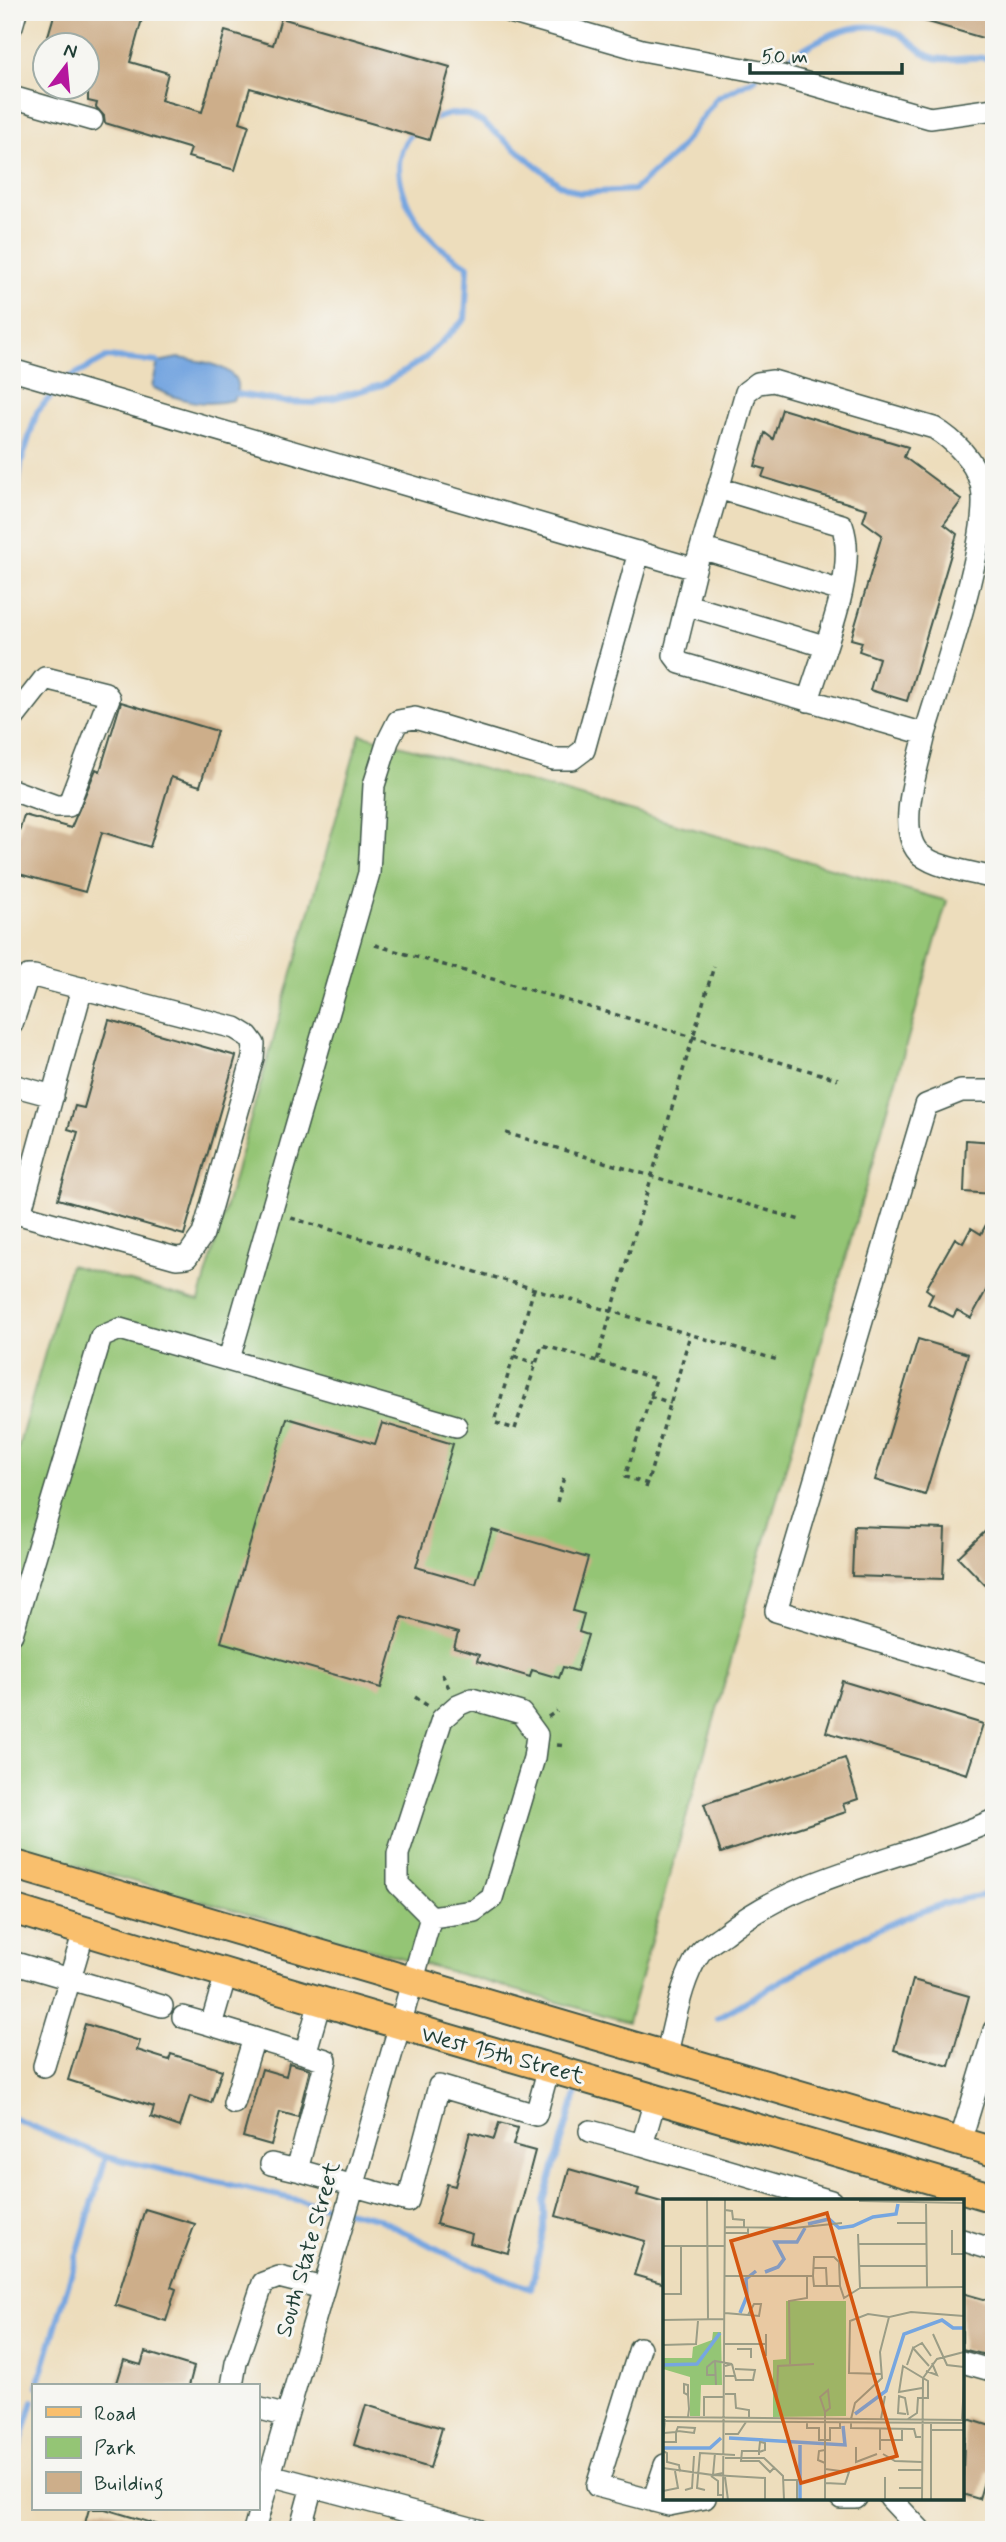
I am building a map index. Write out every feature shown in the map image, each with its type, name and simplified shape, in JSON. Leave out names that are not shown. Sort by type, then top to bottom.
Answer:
[{"type":"main road","name":"West 15th Street","points":[[12,1864],[410,1983],[994,2152]]},
{"type":"main road","name":"West 15th Street","points":[[12,1909],[398,2025],[656,2097],[932,2190],[994,2197]]},
{"type":"street","points":[[12,26],[16,12]]},
{"type":"street","points":[[510,12],[642,50],[782,76],[930,118],[993,108]]},
{"type":"street","points":[[12,97],[92,120]]},
{"type":"street","points":[[12,370],[695,569]]},
{"type":"street","points":[[925,734],[680,663],[674,655],[695,569],[746,392],[758,383],[773,381],[933,428],[951,438],[968,458],[981,482],[985,507],[976,552],[925,734],[907,817],[911,838],[920,854],[939,864],[994,878]]},
{"type":"street","points":[[718,488],[842,525],[849,556],[808,701]]},
{"type":"street","points":[[701,548],[841,591]]},
{"type":"street","points":[[229,1359],[369,873],[374,785],[388,741],[398,722],[415,718],[553,758],[572,759],[584,750],[639,552]]},
{"type":"street","points":[[687,605],[824,646]]},
{"type":"street","points":[[12,720],[45,678],[105,693],[109,698],[68,806],[56,807],[12,790]]},
{"type":"street","points":[[12,1024],[28,976],[82,988],[235,1028],[248,1036],[254,1044],[253,1058],[203,1234],[187,1257],[176,1258],[16,1213],[82,988]]},
{"type":"street","points":[[12,1085],[52,1096]]},
{"type":"street","points":[[994,1091],[961,1091],[926,1104],[776,1611],[994,1676]]},
{"type":"street","points":[[12,1634],[102,1337],[120,1329],[456,1426]]},
{"type":"street","points":[[472,1699],[521,1713],[537,1735],[534,1758],[492,1898],[474,1911],[431,1917],[398,1884],[398,1854],[442,1719],[458,1705],[472,1699]]},
{"type":"street","points":[[666,2056],[685,1988],[699,1953],[747,1916],[827,1877],[951,1839],[994,1820]]},
{"type":"street","name":"South State Street","points":[[254,2530],[431,1917]]},
{"type":"street","points":[[44,2066],[84,1931]]},
{"type":"street","points":[[12,1962],[162,2007]]},
{"type":"street","points":[[211,2025],[226,1974]]},
{"type":"street","points":[[305,2054],[320,2002]]},
{"type":"street","points":[[183,2017],[326,2060],[297,2170]]},
{"type":"street","points":[[960,2143],[994,2030]]},
{"type":"street","points":[[234,2103],[254,2038]]},
{"type":"street","points":[[271,2164],[408,2201],[439,2086],[536,2115],[549,2067]]},
{"type":"street","points":[[642,2145],[656,2097]]},
{"type":"street","points":[[590,2131],[822,2199]]},
{"type":"street","points":[[964,2241],[994,2250]]},
{"type":"street","points":[[232,2384],[236,2363],[263,2283],[279,2277],[323,2288]]},
{"type":"street","points":[[640,2348],[597,2486],[669,2505],[695,2500]]},
{"type":"street","points":[[964,2363],[994,2371]]},
{"type":"street","points":[[259,2408],[287,2416]]},
{"type":"street","points":[[653,2501],[663,2471]]},
{"type":"street","points":[[270,2475],[478,2530]]},
{"type":"street","points":[[300,2530],[312,2486]]},
{"type":"street","points":[[892,2500],[920,2530]]},
{"type":"path","points":[[375,945],[838,1079]]},
{"type":"path","points":[[597,1361],[714,966]]},
{"type":"path","points":[[506,1133],[800,1220]]},
{"type":"path","points":[[272,1213],[778,1360]]},
{"type":"path","points":[[534,1289],[496,1421],[515,1429],[542,1345],[656,1379],[625,1477],[647,1486],[690,1335]]},
{"type":"path","points":[[514,1356],[536,1363]]},
{"type":"path","points":[[650,1396],[671,1403]]},
{"type":"path","points":[[557,1502],[564,1477]]},
{"type":"path","points":[[442,1674],[451,1692]]},
{"type":"path","points":[[415,1698],[430,1708]]},
{"type":"green space","points":[[360,734],[947,901],[628,2022],[12,1847],[12,1469],[70,1265],[199,1301]]},
{"type":"water","points":[[178,358],[209,363],[230,373],[236,380],[237,389],[233,400],[202,403],[172,396],[152,387],[158,362]]},
{"type":"building","points":[[55,12],[144,12],[130,62],[168,73],[161,100],[202,112],[225,31],[273,45],[281,18],[450,67],[429,140],[250,88],[240,122],[249,125],[235,170],[188,157],[191,149],[105,123],[104,116],[96,107],[97,103],[92,102],[102,102],[102,32],[49,32]]},
{"type":"building","points":[[912,12],[994,13],[986,39],[911,17]]},
{"type":"building","points":[[782,409],[908,447],[904,457],[962,500],[944,524],[957,534],[907,701],[870,690],[879,658],[859,651],[862,642],[851,639],[882,535],[863,521],[867,509],[762,477],[765,469],[755,466],[765,433],[773,439]]},
{"type":"building","points":[[121,702],[217,731],[200,786],[171,777],[150,847],[102,832],[85,892],[12,872],[12,856],[24,815],[71,828],[96,769],[100,771]]},
{"type":"building","points":[[109,1020],[236,1056],[184,1235],[58,1199],[78,1132],[68,1129],[75,1106],[84,1108]]},
{"type":"building","points":[[966,1140],[994,1142],[994,1194],[964,1192]]},
{"type":"building","points":[[994,1210],[994,1276],[971,1318],[957,1310],[953,1317],[928,1304],[933,1294],[926,1289],[955,1238],[963,1243],[971,1228],[981,1234]]},
{"type":"building","points":[[918,1339],[968,1354],[925,1495],[875,1480]]},
{"type":"building","points":[[287,1418],[375,1444],[382,1423],[453,1444],[416,1567],[476,1584],[492,1530],[588,1558],[573,1611],[584,1614],[579,1632],[588,1635],[577,1671],[563,1667],[559,1678],[532,1670],[530,1677],[477,1661],[479,1655],[454,1648],[458,1633],[402,1617],[381,1688],[221,1642]]},
{"type":"building","points":[[994,1523],[994,1594],[958,1557]]},
{"type":"building","points":[[854,1526],[945,1529],[943,1579],[852,1576]]},
{"type":"building","points":[[842,1681],[983,1724],[967,1774],[826,1732]]},
{"type":"building","points":[[845,1758],[858,1799],[843,1804],[846,1812],[721,1853],[704,1804]]},
{"type":"building","points":[[913,1980],[969,1996],[949,2066],[894,2050]]},
{"type":"building","points":[[85,2024],[140,2041],[137,2050],[169,2060],[171,2054],[222,2070],[211,2103],[190,2096],[180,2127],[151,2117],[154,2107],[68,2080]]},
{"type":"building","points":[[289,2063],[310,2069],[298,2117],[280,2112],[271,2145],[243,2137],[262,2069],[286,2076]]},
{"type":"building","points":[[499,2123],[518,2128],[513,2145],[535,2151],[508,2253],[470,2243],[472,2234],[436,2224],[447,2184],[455,2186],[470,2132],[494,2139]]},
{"type":"building","points":[[569,2169],[639,2189],[637,2195],[663,2202],[663,2283],[634,2275],[645,2241],[556,2216]]},
{"type":"building","points":[[145,2209],[195,2224],[171,2287],[176,2289],[166,2321],[115,2305]]},
{"type":"building","points":[[964,2294],[994,2302],[994,2357],[964,2350]]},
{"type":"building","points":[[145,2352],[194,2367],[190,2384],[117,2384],[124,2360],[141,2365]]},
{"type":"building","points":[[366,2405],[442,2428],[430,2468],[354,2445]]},
{"type":"building","points":[[965,2418],[994,2427],[994,2472],[987,2471],[979,2499],[964,2495]]},
{"type":"building","points":[[89,2510],[108,2510],[162,2526],[161,2530],[83,2530]]},
{"type":"waterway","points":[[772,70],[831,34],[865,27],[882,28],[899,34],[925,54],[935,58],[994,59]]},
{"type":"waterway","points":[[431,120],[450,114],[465,114],[481,121],[559,184],[579,193],[634,190],[676,153],[717,98],[756,78]]},
{"type":"waterway","points":[[237,394],[285,402],[315,403],[382,385],[424,359],[465,319],[468,266],[444,250],[426,233],[408,205],[402,189],[400,157],[405,143],[415,130]]},
{"type":"waterway","points":[[65,380],[107,357],[158,362]]},
{"type":"waterway","points":[[12,532],[21,463],[37,412],[58,388]]},
{"type":"waterway","points":[[717,2018],[816,1961],[887,1925],[959,1900],[994,1894]]},
{"type":"waterway","points":[[12,2118],[106,2157],[377,2218],[455,2258],[531,2289],[544,2229],[544,2201],[576,2094]]},
{"type":"waterway","points":[[39,2384],[106,2157]]},
{"type":"waterway","points":[[12,2472],[32,2404]]}]
